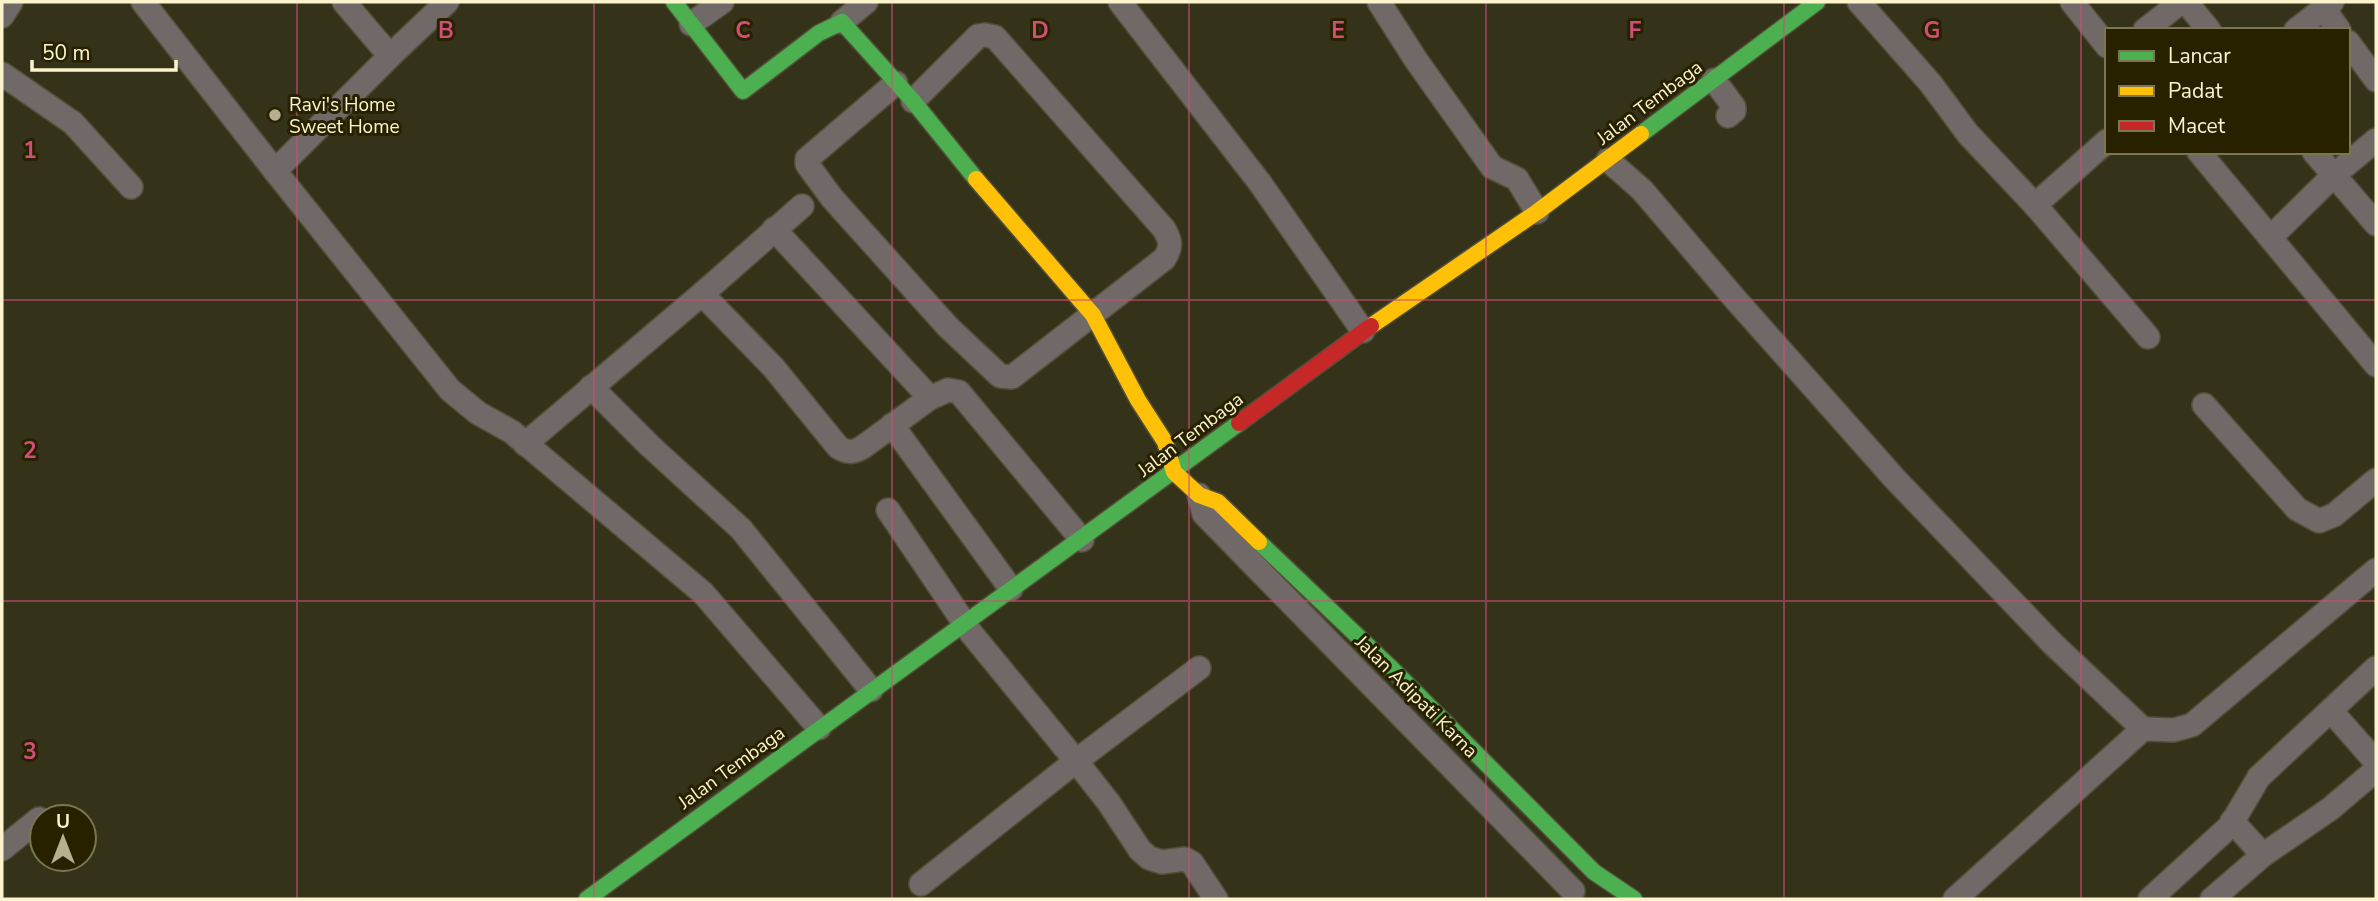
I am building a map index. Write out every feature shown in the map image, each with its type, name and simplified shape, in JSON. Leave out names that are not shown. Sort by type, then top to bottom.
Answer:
[{"type":"street","points":[[2,16],[11,2]]},
{"type":"street","points":[[143,2],[450,390],[478,413],[498,422],[703,593],[820,728]]},
{"type":"street","points":[[344,2],[390,56]]},
{"type":"street","points":[[275,171],[447,2]]},
{"type":"street","points":[[674,2],[743,91],[819,33],[842,23],[866,2]]},
{"type":"street","points":[[691,24],[722,2]]},
{"type":"street","points":[[1120,2],[1259,183],[1363,331]]},
{"type":"street","points":[[1379,2],[1416,60],[1492,167],[1517,179],[1536,212]]},
{"type":"street","name":"Jalan Tembaga","points":[[599,896],[871,690],[968,628],[1011,589],[1082,540],[1188,485],[1363,331],[1536,212],[1615,166],[1721,95],[1817,2]]},
{"type":"street","points":[[1859,2],[1931,84],[1968,134],[2035,205],[2148,337]]},
{"type":"street","points":[[2072,2],[2105,43]]},
{"type":"street","points":[[2148,28],[2183,2],[2207,28]]},
{"type":"street","points":[[2298,28],[2328,5],[2338,28]]},
{"type":"street","points":[[842,23],[913,101],[1000,209],[1093,315],[1138,400],[1188,485]]},
{"type":"street","points":[[896,83],[807,159],[809,169],[948,327],[1000,376],[1012,377],[1164,260],[1170,251],[1170,241],[1164,229],[995,37],[978,36],[913,101]]},
{"type":"street","points":[[2350,46],[2376,80]]},
{"type":"street","points":[[2,74],[73,123],[131,187]]},
{"type":"street","points":[[2271,237],[2334,175],[2376,140]]},
{"type":"street","points":[[2035,205],[2105,143]]},
{"type":"street","points":[[2201,154],[2376,365]]},
{"type":"street","points":[[2316,154],[2376,224]]},
{"type":"street","points":[[1615,166],[1642,190],[1786,358],[1895,479],[2052,643],[2143,729],[2174,730],[2192,725],[2376,570]]},
{"type":"street","points":[[525,444],[802,206]]},
{"type":"street","points":[[774,229],[930,398]]},
{"type":"street","points":[[702,294],[773,367],[844,451],[856,452],[930,398],[948,390],[959,392],[1082,540]]},
{"type":"street","points":[[591,387],[650,446],[741,529],[871,690]]},
{"type":"street","points":[[2204,405],[2297,509],[2309,517],[2319,521],[2334,514],[2376,480]]},
{"type":"street","points":[[892,425],[1011,589]]},
{"type":"street","name":"Jalan Adipati Karna","points":[[1188,485],[1218,502],[1390,667],[1594,872],[1634,899]]},
{"type":"street","name":"Jalan Adipati Karna","points":[[1188,485],[1203,514],[1522,837],[1568,895]]},
{"type":"street","points":[[888,510],[968,628],[1076,761],[1140,850],[1149,858],[1162,862],[1185,859],[1192,863],[1216,899]]},
{"type":"street","points":[[1371,686],[1390,667]]},
{"type":"street","points":[[921,884],[1199,668]]},
{"type":"street","points":[[2150,899],[2230,826],[2259,777],[2332,712],[2376,668]]},
{"type":"street","points":[[2332,712],[2376,762]]},
{"type":"street","points":[[1955,899],[2143,729]]},
{"type":"street","points":[[2212,899],[2263,855],[2330,809],[2376,770]]},
{"type":"street","points":[[1522,837],[1539,819]]},
{"type":"street","points":[[2232,821],[2263,855]]},
{"type":"street","points":[[2,849],[28,828]]},
{"type":"street","points":[[1568,895],[1594,872]]},
{"type":"traffic: fast","points":[[674,2],[743,91],[819,33],[842,22],[913,101],[976,179]]},
{"type":"traffic: fast","points":[[1641,134],[1817,2]]},
{"type":"traffic: fast","points":[[587,899],[1239,423]]},
{"type":"traffic: fast","points":[[1259,542],[1390,667],[1594,872],[1634,899]]},
{"type":"traffic: slow","points":[[1371,326],[1537,212],[1641,134]]},
{"type":"traffic: slow","points":[[976,179],[1093,315],[1138,400],[1165,442],[1174,472],[1199,495],[1218,502],[1259,542]]},
{"type":"traffic: jam","points":[[1239,423],[1371,326]]},
{"type":"place","name":"Ravi's Home Sweet Home","points":[[275,115]]}]
